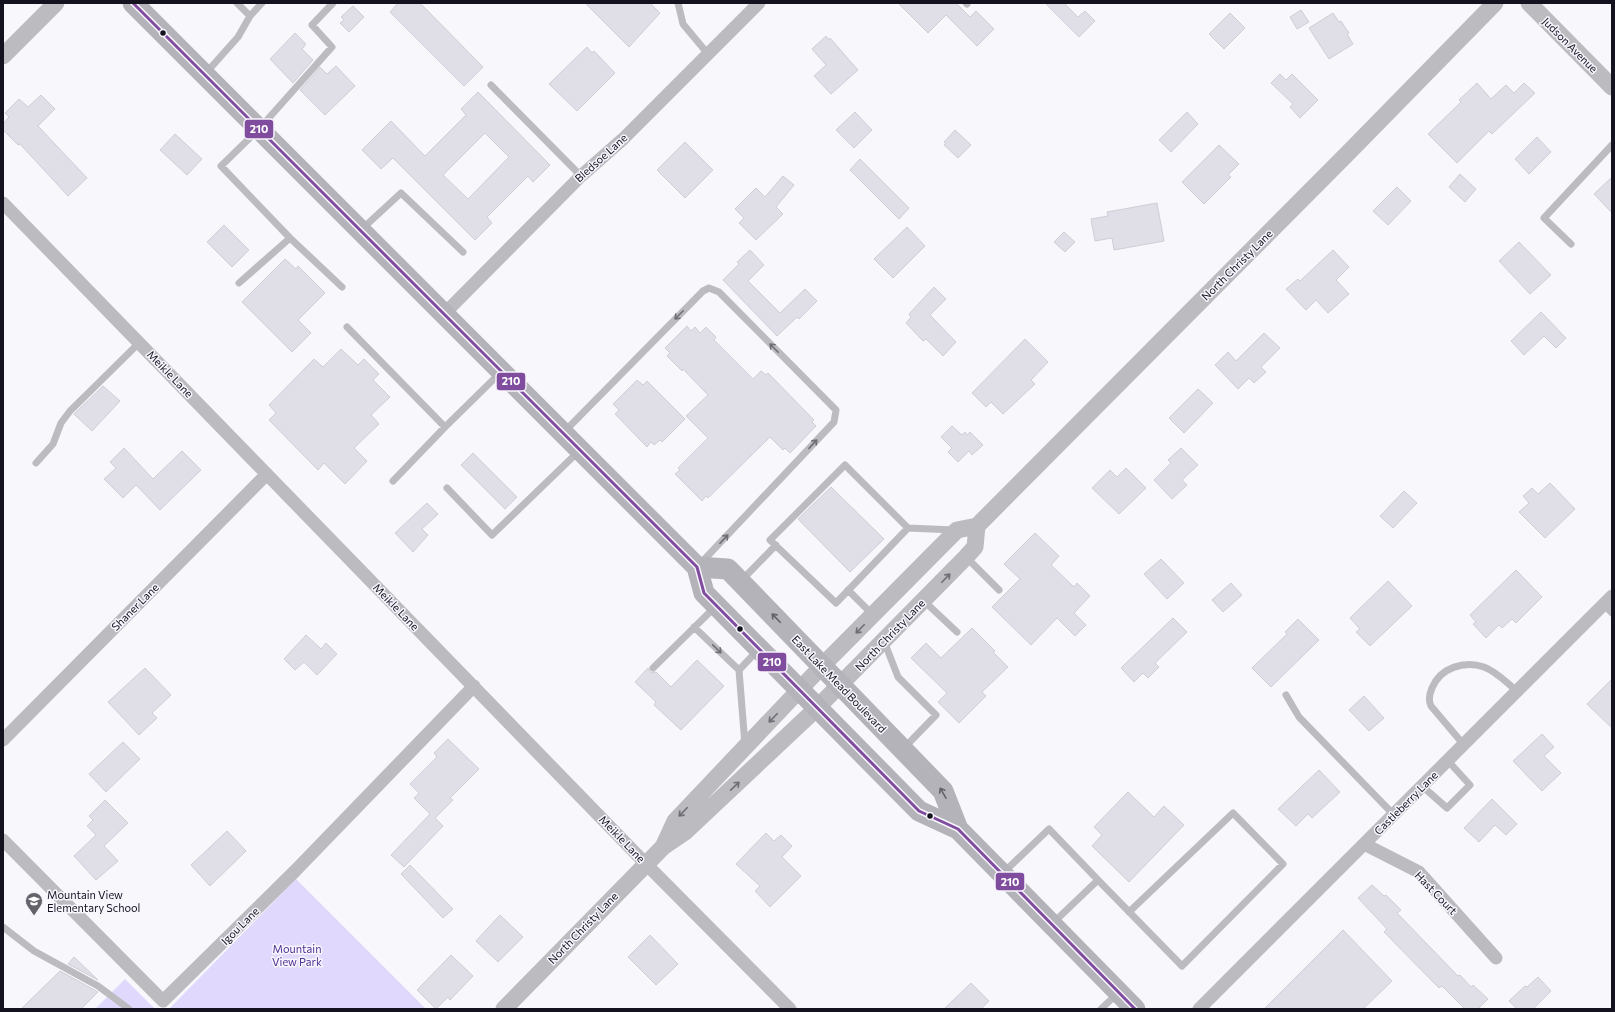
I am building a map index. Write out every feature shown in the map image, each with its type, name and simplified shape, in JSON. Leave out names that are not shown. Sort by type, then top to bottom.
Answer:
[{"type":"main road","name":"East Lake Mead Boulevard","points":[[133,3],[697,567],[704,593],[919,811],[958,829],[1135,1009]]},
{"type":"main road","name":"East Lake Mead Boulevard","points":[[697,567],[728,569],[943,791],[958,829]]},
{"type":"street","points":[[3,56],[56,3]]},
{"type":"street","name":"Bledsoe Lane","points":[[444,314],[581,176],[623,140],[759,3]]},
{"type":"street","name":"North Christy Lane","points":[[504,1009],[663,847],[685,832],[840,686],[975,547],[977,526],[1495,3]]},
{"type":"street","name":"Judson Avenue","points":[[1529,3],[1612,86]]},
{"type":"street","name":"Meikle Lane","points":[[3,203],[646,864],[790,1009]]},
{"type":"street","name":"Shaner Lane","points":[[3,740],[267,474]]},
{"type":"street","points":[[957,530],[977,526]]},
{"type":"street","name":"North Christy Lane","points":[[663,847],[675,821],[822,666],[957,530]]},
{"type":"street","name":"Castleberry Lane","points":[[1199,1009],[1517,692],[1609,605]]},
{"type":"street","name":"Igou Lane","points":[[3,840],[163,1001],[294,872],[474,686]]},
{"type":"street","name":"Hast Court","points":[[1364,844],[1419,872],[1496,958]]},
{"type":"lane","points":[[237,3],[250,16]]},
{"type":"lane","points":[[205,75],[238,37],[250,16],[262,3]]},
{"type":"lane","points":[[333,3],[312,25],[332,47],[259,130],[221,166],[290,238],[342,287]]},
{"type":"lane","points":[[678,3],[683,24],[708,54]]},
{"type":"lane","points":[[491,85],[581,176]]},
{"type":"lane","points":[[1571,244],[1544,218],[1612,146]]},
{"type":"lane","points":[[360,230],[401,193],[463,252]]},
{"type":"lane","points":[[239,283],[290,238]]},
{"type":"lane","points":[[563,433],[703,291],[709,288],[719,292],[836,410],[836,416],[834,422],[697,567]]},
{"type":"lane","points":[[347,327],[445,427]]},
{"type":"lane","points":[[36,463],[53,444],[60,423],[70,411],[139,343]]},
{"type":"lane","points":[[393,481],[501,371]]},
{"type":"lane","points":[[447,488],[492,535],[580,450]]},
{"type":"lane","points":[[908,528],[836,602],[770,540],[844,465],[908,528],[957,530]]},
{"type":"lane","points":[[740,582],[776,545]]},
{"type":"lane","points":[[966,557],[998,590]]},
{"type":"lane","points":[[848,590],[873,615]]},
{"type":"lane","points":[[924,600],[957,632]]},
{"type":"lane","points":[[653,668],[716,606]]},
{"type":"lane","points":[[694,627],[739,670],[745,747]]},
{"type":"lane","points":[[884,641],[898,677],[936,715],[902,749]]},
{"type":"lane","points":[[739,670],[759,649]]},
{"type":"lane","points":[[1464,745],[1431,706],[1429,701],[1431,689],[1438,677],[1451,668],[1475,665],[1484,667],[1497,674],[1517,692]]},
{"type":"lane","points":[[1286,695],[1299,717],[1394,815]]},
{"type":"lane","points":[[1422,786],[1447,808],[1470,785],[1448,761]]},
{"type":"lane","points":[[1002,874],[1049,829],[1129,912],[1182,966],[1283,864],[1233,813],[1129,912]]},
{"type":"lane","points":[[1051,924],[1098,880]]},
{"type":"lane","points":[[3,927],[34,951],[98,986],[129,1009]]},
{"type":"lane","points":[[1101,1009],[1119,993]]},
{"type":"green space","name":"Mountain View Park","points":[[296,879],[426,1009],[169,1009]]},
{"type":"green space","points":[[125,979],[155,1009],[95,1009]]},
{"type":"building","points":[[398,3],[420,3],[483,67],[464,86],[390,12]]},
{"type":"building","points":[[585,3],[650,3],[660,13],[629,47]]},
{"type":"building","points":[[898,3],[958,3],[957,4],[970,17],[976,11],[994,29],[977,46],[946,15],[928,33]]},
{"type":"building","points":[[1045,3],[1064,3],[1078,17],[1085,11],[1095,21],[1079,37]]},
{"type":"building","points":[[353,6],[364,17],[349,32],[340,23],[344,20],[341,17]]},
{"type":"building","points":[[1301,10],[1309,22],[1297,29],[1290,17]]},
{"type":"building","points":[[1230,13],[1245,28],[1224,49],[1209,34]]},
{"type":"building","points":[[1333,13],[1339,22],[1341,21],[1349,33],[1347,34],[1353,44],[1329,59],[1309,28]]},
{"type":"building","points":[[295,33],[306,44],[302,49],[313,60],[293,83],[270,59]]},
{"type":"building","points":[[826,36],[829,40],[830,38],[858,70],[831,94],[814,76],[826,65],[812,49]]},
{"type":"building","points":[[587,47],[592,53],[594,51],[615,73],[577,111],[549,84]]},
{"type":"building","points":[[336,66],[355,86],[325,115],[300,90],[320,67],[327,74]]},
{"type":"building","points":[[1280,74],[1286,80],[1292,74],[1318,100],[1300,118],[1290,107],[1293,104],[1271,83]]},
{"type":"building","points":[[1477,83],[1491,99],[1506,85],[1514,93],[1524,83],[1535,93],[1492,134],[1489,131],[1457,163],[1428,134],[1461,102],[1459,100]]},
{"type":"building","points":[[478,92],[550,165],[533,182],[528,176],[487,217],[492,223],[475,240],[393,158],[381,169],[362,150],[391,121],[425,156],[466,115],[461,109]],"holes":[[[485,133],[509,157],[468,199],[443,175]]]},
{"type":"building","points":[[41,95],[55,109],[38,126],[87,178],[68,196],[20,144],[18,145],[3,130],[3,124],[9,117],[5,113],[19,99],[28,107]]},
{"type":"building","points":[[855,112],[872,130],[854,148],[836,130]]},
{"type":"building","points":[[1187,112],[1198,124],[1171,152],[1159,140]]},
{"type":"building","points":[[955,130],[971,145],[958,158],[944,145],[946,144],[944,142]]},
{"type":"building","points":[[175,134],[202,159],[187,175],[160,150]]},
{"type":"building","points":[[1537,137],[1551,152],[1529,174],[1515,159]]},
{"type":"building","points":[[685,142],[713,170],[685,198],[657,170]]},
{"type":"building","points":[[1219,145],[1239,164],[1228,175],[1231,177],[1204,204],[1182,182]]},
{"type":"building","points":[[860,159],[909,208],[899,219],[850,170]]},
{"type":"building","points":[[1460,174],[1476,189],[1465,202],[1449,187]]},
{"type":"building","points":[[783,176],[794,185],[776,207],[783,214],[756,240],[739,223],[744,218],[735,209],[756,188],[765,197]]},
{"type":"building","points":[[1612,177],[1612,213],[1594,194]]},
{"type":"building","points":[[1397,187],[1411,201],[1388,225],[1373,211]]},
{"type":"building","points":[[1157,203],[1164,241],[1114,250],[1112,238],[1095,241],[1091,219],[1108,216],[1107,212]]},
{"type":"building","points":[[224,225],[249,250],[232,267],[207,242]]},
{"type":"building","points":[[907,227],[925,246],[893,278],[874,259]]},
{"type":"building","points":[[1064,232],[1075,242],[1065,252],[1054,242]]},
{"type":"building","points":[[1519,242],[1551,275],[1530,294],[1499,261]]},
{"type":"building","points":[[750,250],[764,265],[748,281],[780,313],[805,289],[817,301],[799,319],[797,317],[777,336],[723,280],[739,264],[737,262]]},
{"type":"building","points":[[1333,250],[1349,267],[1336,280],[1349,294],[1328,313],[1316,300],[1306,310],[1286,289],[1298,279],[1300,281]]},
{"type":"building","points":[[285,259],[296,269],[298,266],[325,293],[298,320],[311,333],[292,352],[242,302]]},
{"type":"building","points":[[934,287],[946,299],[930,315],[956,342],[943,356],[926,339],[923,341],[906,323],[911,317],[909,314]]},
{"type":"building","points":[[1541,312],[1566,338],[1556,348],[1544,336],[1524,355],[1511,341]]},
{"type":"building","points":[[687,326],[691,331],[695,327],[700,333],[706,327],[716,337],[714,340],[753,379],[761,371],[766,375],[768,373],[814,420],[812,422],[816,426],[790,453],[785,448],[783,450],[770,437],[708,498],[706,496],[702,501],[675,474],[680,470],[678,468],[708,438],[686,416],[708,395],[683,369],[682,371],[667,356],[670,353],[665,348]]},
{"type":"building","points":[[1264,333],[1280,348],[1261,367],[1266,372],[1254,383],[1249,378],[1238,389],[1215,365],[1228,352],[1236,361]]},
{"type":"building","points":[[1025,339],[1048,362],[1031,380],[1035,384],[1003,414],[991,402],[986,407],[972,393]]},
{"type":"building","points":[[341,349],[358,365],[364,359],[379,374],[373,380],[390,397],[371,415],[379,424],[354,448],[367,461],[345,484],[324,463],[318,470],[269,420],[276,413],[269,405],[314,359],[323,367]]},
{"type":"building","points":[[637,380],[643,385],[647,381],[685,419],[662,442],[660,440],[654,445],[651,442],[647,447],[615,414],[619,410],[613,404]]},
{"type":"building","points":[[103,386],[120,401],[92,431],[74,414]]},
{"type":"building","points":[[1198,389],[1213,403],[1184,433],[1169,418]]},
{"type":"building","points":[[952,426],[962,435],[965,432],[967,435],[970,432],[983,445],[972,455],[969,451],[958,462],[948,452],[952,448],[941,437]]},
{"type":"building","points":[[124,448],[153,479],[182,451],[201,470],[160,510],[136,485],[123,498],[104,479],[116,468],[110,462]]},
{"type":"building","points":[[1181,448],[1198,465],[1182,480],[1187,485],[1172,499],[1154,480],[1171,463],[1168,460]]},
{"type":"building","points":[[473,453],[517,497],[505,509],[461,465]]},
{"type":"building","points":[[1126,468],[1146,488],[1119,514],[1092,488],[1110,470],[1117,477]]},
{"type":"building","points":[[1550,483],[1575,509],[1545,538],[1519,512],[1529,503],[1523,496],[1532,488],[1538,494]]},
{"type":"building","points":[[831,487],[884,539],[850,572],[798,519]]},
{"type":"building","points":[[1404,491],[1417,503],[1393,528],[1380,516]]},
{"type":"building","points":[[427,503],[438,514],[422,529],[428,535],[413,552],[395,533]]},
{"type":"building","points":[[1035,533],[1059,556],[1051,565],[1074,587],[1077,583],[1090,596],[1074,613],[1086,625],[1075,636],[1057,618],[1031,645],[992,607],[1020,579],[1004,564]]},
{"type":"building","points":[[1161,559],[1184,583],[1167,599],[1144,574]]},
{"type":"building","points":[[1516,570],[1542,597],[1516,623],[1512,619],[1502,628],[1499,625],[1486,638],[1473,624],[1476,622],[1470,615]]},
{"type":"building","points":[[1388,581],[1412,606],[1370,646],[1356,632],[1360,629],[1350,618]]},
{"type":"building","points":[[1231,583],[1242,595],[1223,612],[1212,600]]},
{"type":"building","points":[[1173,618],[1187,632],[1155,663],[1159,667],[1148,678],[1143,673],[1134,682],[1121,668]]},
{"type":"building","points":[[1298,619],[1319,640],[1271,687],[1252,668],[1287,634],[1285,632]]},
{"type":"building","points":[[972,628],[995,651],[993,652],[1008,667],[982,692],[986,696],[959,723],[938,702],[947,693],[911,658],[926,643],[941,658]]},
{"type":"building","points":[[306,635],[321,649],[326,643],[337,654],[317,675],[304,662],[295,670],[284,659]]},
{"type":"building","points":[[697,660],[724,686],[681,730],[654,705],[656,702],[635,682],[648,668],[651,673],[656,672],[671,687]]},
{"type":"building","points":[[145,668],[171,695],[152,713],[157,718],[139,735],[108,702]]},
{"type":"building","points":[[1612,679],[1612,728],[1587,704]]},
{"type":"building","points":[[1364,696],[1384,718],[1369,731],[1349,710]]},
{"type":"building","points":[[1542,734],[1554,747],[1544,756],[1561,773],[1542,791],[1513,761]]},
{"type":"building","points":[[448,739],[479,769],[450,798],[453,800],[435,818],[443,826],[404,867],[391,855],[430,814],[414,798],[419,793],[410,784],[437,757],[434,753]]},
{"type":"building","points":[[123,742],[140,759],[106,792],[89,774]]},
{"type":"building","points":[[1319,770],[1340,792],[1312,818],[1308,814],[1296,826],[1278,809]]},
{"type":"building","points":[[1128,792],[1154,817],[1164,806],[1184,825],[1129,882],[1092,846],[1102,835],[1094,827]]},
{"type":"building","points":[[1492,799],[1517,824],[1506,835],[1495,825],[1479,842],[1464,828]]},
{"type":"building","points":[[105,800],[128,823],[104,846],[118,861],[96,880],[74,856],[96,835],[87,826],[93,820],[89,816]]},
{"type":"building","points":[[227,831],[246,851],[210,886],[191,865]]},
{"type":"building","points":[[766,833],[774,841],[781,835],[792,846],[782,857],[801,876],[770,907],[755,891],[760,886],[736,864]]},
{"type":"building","points":[[410,865],[453,909],[443,918],[401,874]]},
{"type":"building","points":[[1372,885],[1384,896],[1386,895],[1401,910],[1397,913],[1458,976],[1460,975],[1471,987],[1473,985],[1488,999],[1478,1009],[1465,1009],[1442,986],[1439,988],[1384,932],[1387,929],[1358,898]]},
{"type":"building","points":[[500,915],[523,937],[498,962],[476,941]]},
{"type":"building","points":[[1343,930],[1392,981],[1363,1009],[1264,1009]]},
{"type":"building","points":[[650,935],[678,964],[656,985],[628,957]]},
{"type":"building","points":[[451,955],[473,976],[450,1000],[448,997],[436,1009],[417,990]]},
{"type":"building","points":[[74,957],[98,980],[68,964]]},
{"type":"building","points":[[60,971],[98,992],[81,1009],[21,1009]]},
{"type":"building","points":[[1538,977],[1551,991],[1533,1009],[1517,1009],[1509,1001],[1525,986],[1527,987]]},
{"type":"building","points":[[971,983],[989,1001],[981,1009],[944,1009]]},
{"type":"transit line","name":"210","points":[[133,3],[697,567],[704,593],[919,811],[958,829],[1135,1009]]},
{"type":"place","name":"Mountain View Elementary School","points":[[34,916]]}]
